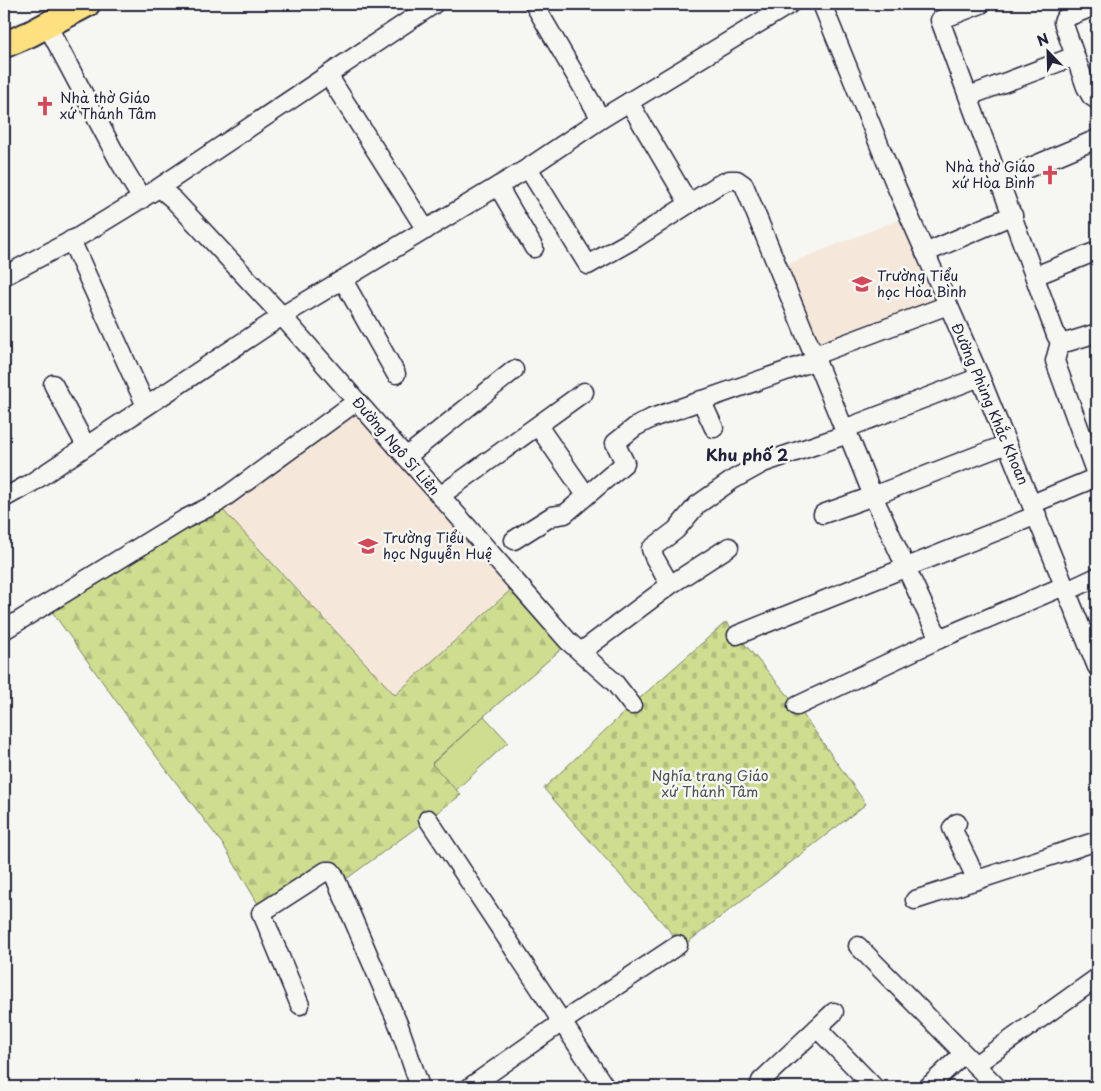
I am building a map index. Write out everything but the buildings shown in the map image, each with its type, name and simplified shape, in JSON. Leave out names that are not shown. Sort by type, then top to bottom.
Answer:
[{"type":"highway","points":[[4,45],[87,4]]},
{"type":"street","points":[[4,276],[71,240],[160,188],[434,4]]},
{"type":"street","points":[[534,4],[601,119]]},
{"type":"street","points":[[4,498],[31,483],[282,316],[528,168],[601,119],[790,4]]},
{"type":"street","name":"Đường Phùng Khắc Khoan","points":[[822,4],[896,186],[1008,444],[1097,667]]},
{"type":"street","points":[[737,635],[906,567],[1034,510],[1097,477],[1054,361],[1060,342],[940,20],[981,4]]},
{"type":"street","points":[[1097,4],[1065,18],[1065,27],[1086,87],[1097,100]]},
{"type":"street","points":[[47,25],[118,159],[142,199]]},
{"type":"street","points":[[969,96],[1075,56]]},
{"type":"street","points":[[328,75],[426,230]]},
{"type":"street","points":[[629,102],[689,204]]},
{"type":"street","points":[[1000,180],[1097,139]]},
{"type":"street","points":[[528,168],[588,265],[636,238],[729,180],[738,180],[744,185],[873,496],[939,639]]},
{"type":"street","points":[[498,186],[534,248]]},
{"type":"street","name":"Đường Ngô Sĩ Liên","points":[[160,188],[174,200],[282,316],[568,640],[614,682],[632,705]]},
{"type":"street","points":[[925,253],[1013,215]]},
{"type":"street","points":[[71,240],[146,406]]},
{"type":"street","points":[[1035,276],[1097,251]]},
{"type":"street","points":[[343,280],[396,374]]},
{"type":"street","points":[[514,540],[552,516],[565,514],[625,463],[615,443],[636,427],[652,418],[816,357],[948,305]]},
{"type":"street","points":[[1060,342],[1068,342],[1097,333]]},
{"type":"street","points":[[406,457],[514,370]]},
{"type":"street","points":[[670,584],[651,549],[676,530],[697,505],[734,479],[763,463],[846,432],[980,377]]},
{"type":"street","points":[[53,384],[86,446]]},
{"type":"street","points":[[440,496],[584,392]]},
{"type":"street","points":[[701,400],[714,428]]},
{"type":"street","points":[[4,630],[185,519],[217,503],[357,401]]},
{"type":"street","points":[[538,426],[586,495]]},
{"type":"street","points":[[823,514],[1008,444]]},
{"type":"street","points":[[581,652],[670,584],[729,547]]},
{"type":"street","points":[[797,706],[939,639],[1097,577]]},
{"type":"street","points":[[428,819],[605,1087]]},
{"type":"street","points":[[958,823],[952,828],[977,880]]},
{"type":"street","points":[[915,900],[1097,841]]},
{"type":"street","points":[[300,1005],[262,915],[326,871],[331,871],[400,1026],[420,1087]]},
{"type":"street","points":[[470,1087],[562,1022],[678,945]]},
{"type":"street","points":[[858,946],[998,1087]]},
{"type":"street","points":[[928,1087],[1097,978]]},
{"type":"street","points":[[759,1087],[761,1081],[834,1012]]},
{"type":"street","points":[[817,1028],[874,1087]]},
{"type":"shaded area","name":"Trường Tiểu học Hòa Bình","points":[[905,217],[942,302],[817,350],[783,266]]},
{"type":"shaded area","name":"Trường Tiểu học Nguyễn Huệ","points":[[356,407],[515,586],[395,695],[220,507]]},
{"type":"green space","points":[[220,507],[395,695],[515,586],[566,645],[432,763],[461,795],[342,882],[337,873],[261,909],[224,846],[147,744],[48,606]]},
{"type":"green space","name":"Nghĩa trang Giáo xứ Thánh Tâm","points":[[726,622],[797,706],[866,804],[683,946],[544,788],[632,705]]},
{"type":"green space","points":[[484,716],[508,742],[456,790],[432,764]]},
{"type":"place","name":"Nhà thờ Giáo xứ Thánh Tâm","points":[[45,106]]},
{"type":"place","name":"Nhà thờ Giáo xứ Hòa Bình","points":[[1050,175]]},
{"type":"place","name":"Trường Tiểu học Hòa Bình","points":[[862,284]]},
{"type":"place","name":"Trường Tiểu học Nguyễn Huệ","points":[[368,546]]},
{"type":"district","name":"Khu phố 2","points":[[747,455]]}]
